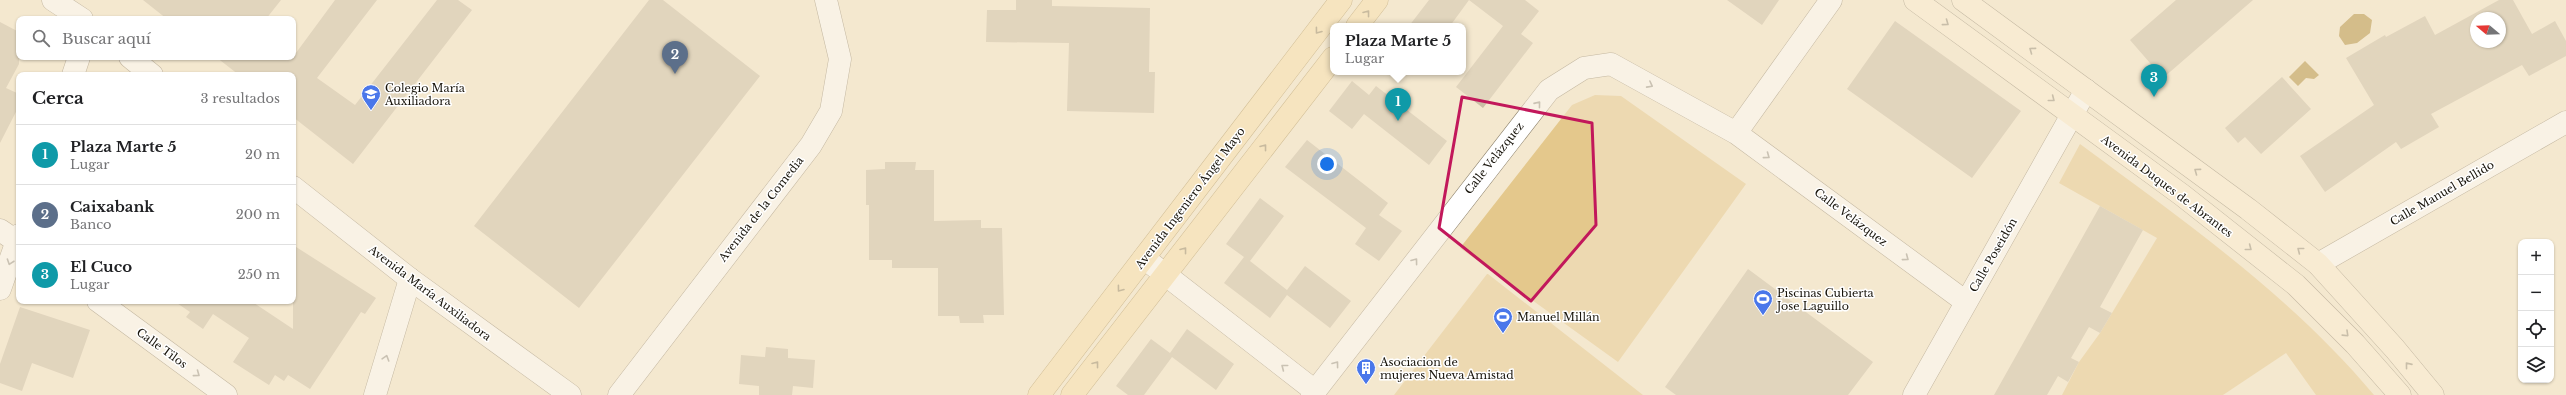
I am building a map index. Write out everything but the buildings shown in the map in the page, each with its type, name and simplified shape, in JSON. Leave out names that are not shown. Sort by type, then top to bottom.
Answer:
[{"type":"main road","name":"Avenida Ingeniero Ángel Mayo","points":[[1039,395],[1341,0]]},
{"type":"main road","points":[[1359,23],[1377,0]]},
{"type":"main road","name":"Avenida Duques de Abrantes","points":[[1915,0],[2182,195],[2296,285],[2355,344],[2400,395]]},
{"type":"main road","points":[[1963,0],[2248,208],[2318,264],[2395,349],[2433,395]]},
{"type":"main road","points":[[1072,395],[1330,62]]},
{"type":"street","points":[[53,0],[77,16]]},
{"type":"street","name":"Avenida de la Comedia","points":[[619,395],[811,145],[831,112],[840,59],[826,0]]},
{"type":"street","points":[[1736,133],[1830,0]]},
{"type":"street","points":[[74,72],[78,60]]},
{"type":"street","points":[[134,60],[148,72]]},
{"type":"street","name":"Calle Velázquez","points":[[1313,393],[1549,90],[1584,68],[1611,64],[1736,133],[1966,302]]},
{"type":"street","name":"Calle Poseidón","points":[[1914,395],[2086,90]]},
{"type":"street","name":"Calle Manuel Bellido","points":[[2318,264],[2566,122]]},
{"type":"street","name":"Avenida María Auxiliadora","points":[[296,189],[410,279],[570,395]]},
{"type":"street","points":[[0,289],[14,237]]},
{"type":"street","points":[[1144,258],[1313,393]]},
{"type":"street","points":[[375,395],[410,279]]},
{"type":"street","name":"Calle Tilos","points":[[102,304],[226,395]]},
{"type":"highlighted area","points":[[1462,97],[1592,123],[1596,225],[1531,301],[1439,228]]},
{"type":"shaded area","points":[[2354,14],[2364,14],[2372,20],[2370,33],[2357,43],[2345,45],[2339,36],[2340,27]]},
{"type":"shaded area","points":[[2305,61],[2319,75],[2314,79],[2306,78],[2298,86],[2289,77]]},
{"type":"shaded area","points":[[1595,95],[1621,96],[1746,184],[1618,362],[1460,248],[1572,105]]},
{"type":"shaded area","points":[[2080,144],[2197,231],[2271,292],[2307,324],[2342,359],[2374,395],[2316,395],[2286,353],[2223,395],[2062,395],[2079,362],[2100,333],[2157,238],[2059,183]]},
{"type":"shaded area","name":"Manuel Millán","points":[[1488,274],[1643,395],[1394,395]]},
{"type":"place","name":"Caixabank","points":[[675,74]]},
{"type":"place","name":"El Cuco","points":[[2154,97]]},
{"type":"place","name":"Colegio María Auxiliadora","points":[[371,111]]},
{"type":"place","name":"Plaza Marte 5","points":[[1398,121]]},
{"type":"place","name":"Piscinas Cubierta Jose Laguillo","points":[[1763,316]]},
{"type":"place","name":"Manuel Millán","points":[[1503,334]]},
{"type":"place","name":"Asociacion de mujeres Nueva Amistad","points":[[1366,385]]}]
